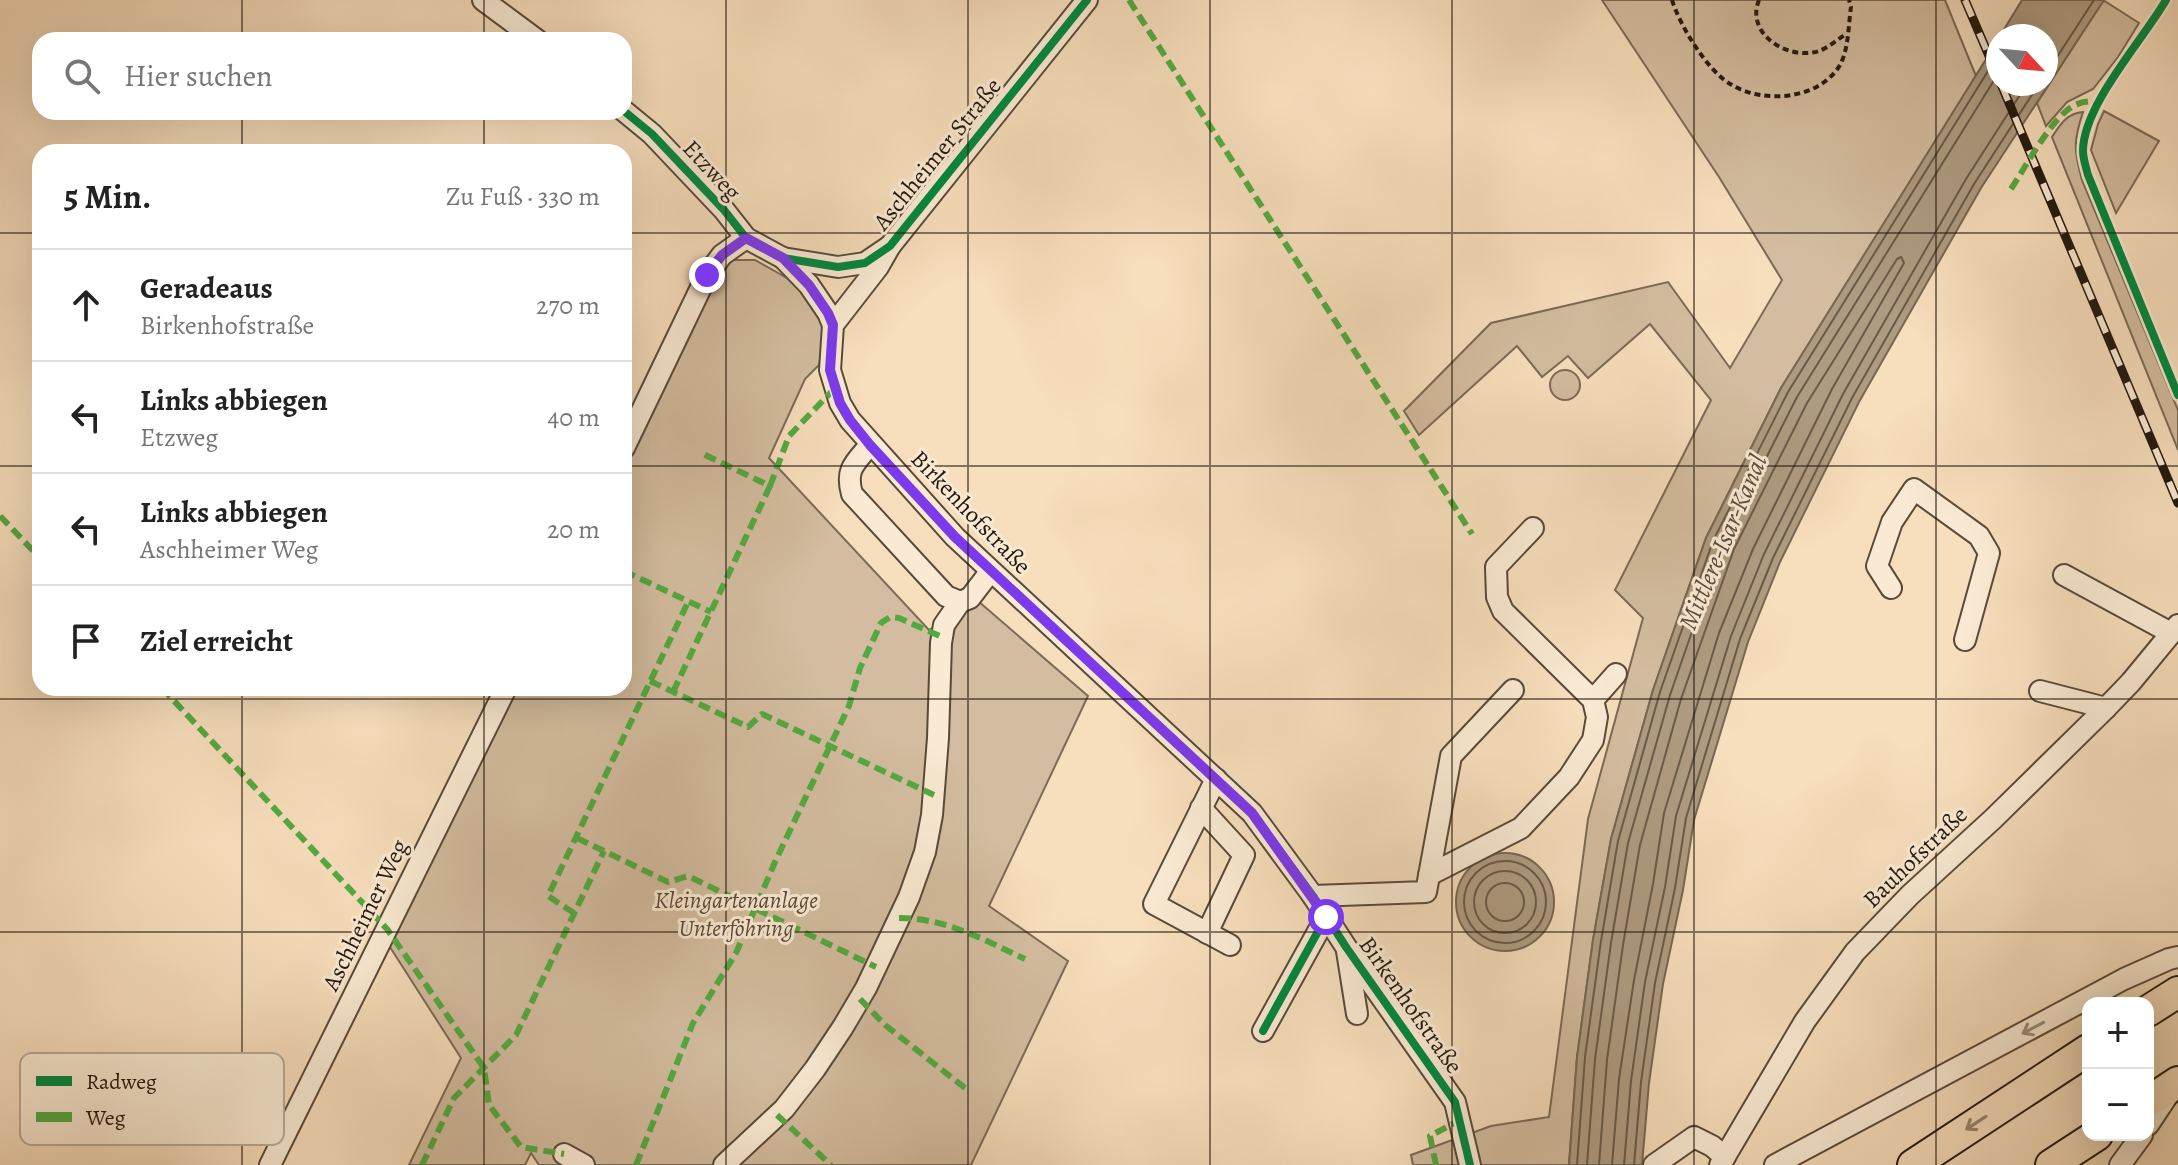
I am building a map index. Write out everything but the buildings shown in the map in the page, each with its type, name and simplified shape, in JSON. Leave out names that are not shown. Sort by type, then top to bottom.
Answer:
[{"type":"highway","points":[[2154,1007],[2178,992]]},
{"type":"highway","points":[[1913,1165],[2082,1054]]},
{"type":"highway","points":[[2154,1098],[2176,1083]]},
{"type":"highway","points":[[2051,1165],[2088,1141]]},
{"type":"street","points":[[483,0],[526,32]]},
{"type":"street","name":"Aschheimer Straße","points":[[783,258],[838,267],[865,263],[890,246],[1087,0]]},
{"type":"street","name":"Etzweg","points":[[632,118],[652,134],[724,210],[746,238],[783,258],[809,285],[833,325]]},
{"type":"street","points":[[632,431],[707,275],[722,255],[746,238]]},
{"type":"street","points":[[833,325],[878,267],[890,246]]},
{"type":"street","name":"Birkenhofstraße","points":[[833,325],[830,370],[840,403],[850,420],[990,572],[1252,813],[1455,1102],[1470,1165]]},
{"type":"street","points":[[870,445],[850,469],[848,481],[852,494],[946,596],[960,602]]},
{"type":"street","points":[[1891,588],[1877,566],[1892,522],[1914,489],[1979,536],[1989,553],[1965,640]]},
{"type":"street","points":[[1429,875],[1521,828],[1569,777],[1593,740],[1597,717],[1593,700],[1503,611],[1497,597],[1496,567],[1533,528]]},
{"type":"street","points":[[724,1165],[784,1109],[822,1059],[866,988],[909,897],[925,852],[932,815],[944,625],[960,602],[970,598],[990,572]]},
{"type":"street","points":[[2064,575],[2175,629]]},
{"type":"street","name":"Bauhofstraße","points":[[1722,1161],[1805,1021],[1855,952],[1910,895],[2106,708],[2175,629]]},
{"type":"street","points":[[1593,700],[1616,674]]},
{"type":"street","points":[[1313,896],[1426,892],[1451,756],[1513,690]]},
{"type":"street","points":[[2040,691],[2106,708]]},
{"type":"street","name":"Aschheimer Weg","points":[[284,1137],[502,696]]},
{"type":"street","points":[[1216,779],[1154,904],[1230,945]]},
{"type":"street","points":[[1201,808],[1244,855],[1207,933]]},
{"type":"street","points":[[1263,1031],[1326,917]]},
{"type":"street","points":[[1346,947],[1357,1014]]},
{"type":"street","points":[[1775,1165],[2124,979],[2178,957]]},
{"type":"street","points":[[2154,1116],[2176,1083]]},
{"type":"street","points":[[1658,1162],[1694,1137],[1712,1146],[1722,1161]]},
{"type":"street","points":[[2120,1165],[2138,1141]]},
{"type":"street","name":"Aschheimer Weg","points":[[270,1165],[280,1145]]},
{"type":"street","points":[[564,1154],[584,1165]]},
{"type":"path","points":[[1672,0],[1689,36],[1713,69],[1731,85],[1754,94],[1783,96],[1819,86],[1837,71],[1844,53],[1851,7],[1849,0]]},
{"type":"path","points":[[1759,0],[1758,25],[1770,42],[1785,50],[1803,53],[1819,51],[1847,33]]},
{"type":"green space","points":[[1602,0],[1945,0],[1976,76],[1781,388],[1706,538],[1653,690],[1611,839],[1577,1057],[1569,1165],[1413,1165],[1411,1155],[1491,1126],[1549,1117],[1588,819],[1643,618],[1615,590],[1711,400],[1650,324],[1588,378],[1568,356],[1542,377],[1517,346],[1419,435],[1404,411],[1491,323],[1668,282],[1730,368],[1782,280],[1719,177]]},
{"type":"green space","points":[[2103,0],[2139,23],[2093,89],[2067,102],[2046,126],[2037,103],[2041,96],[2058,96],[2058,70]]},
{"type":"green space","points":[[2104,111],[2159,141],[2116,213],[2091,150]]},
{"type":"green space","points":[[2083,112],[2076,146],[2082,180],[2178,410],[2178,450],[2052,137],[2068,117]]},
{"type":"green space","name":"Kleingartenanlage Unterföhring","points":[[731,260],[755,260],[794,282],[822,318],[824,339],[819,365],[805,379],[769,458],[929,630],[978,601],[1088,696],[989,906],[1068,961],[971,1165],[539,1165],[531,1153],[525,1165],[409,1165],[461,1058],[388,944],[510,696],[632,696],[632,447],[719,269]]},
{"type":"green space","points":[[1565,370],[1576,374],[1580,385],[1576,396],[1565,400],[1554,396],[1550,385],[1554,374]]},
{"type":"water","points":[[2022,0],[2104,0],[2058,70],[2058,24],[2007,24]]},
{"type":"water","name":"Mittlere-Isar-Kanal","points":[[1986,59],[1986,96],[2041,96],[1981,188],[1859,402],[1780,562],[1748,642],[1694,820],[1663,984],[1649,1083],[1642,1165],[1569,1165],[1577,1057],[1611,839],[1653,690],[1706,538],[1781,388]]},
{"type":"water","points":[[1505,853],[1524,857],[1540,867],[1550,883],[1554,902],[1550,921],[1540,937],[1524,947],[1505,951],[1486,947],[1470,937],[1460,921],[1456,902],[1460,883],[1470,867],[1486,857]]},
{"type":"railway","points":[[1965,0],[1986,49]]},
{"type":"railway","points":[[2006,96],[2178,503]]},
{"type":"marked path","points":[[1129,0],[1472,534]]},
{"type":"marked path","points":[[2011,189],[2058,119],[2075,105],[2100,102]]},
{"type":"marked path","points":[[770,486],[789,436],[835,388]]},
{"type":"marked path","points":[[673,692],[770,486],[701,453]]},
{"type":"marked path","points":[[0,516],[32,550]]},
{"type":"marked path","points":[[632,575],[711,612]]},
{"type":"marked path","points":[[574,913],[548,896],[688,602]]},
{"type":"marked path","points":[[636,1165],[693,1023],[736,953],[849,706],[860,668],[881,623],[890,617],[899,618],[942,637]]},
{"type":"marked path","points":[[650,681],[748,727],[762,714],[934,795]]},
{"type":"marked path","points":[[169,696],[387,929],[484,1068],[489,1105],[521,1147],[564,1154]]},
{"type":"marked path","points":[[577,838],[668,882],[688,876],[876,967]]},
{"type":"marked path","points":[[422,1165],[454,1098],[516,1035],[604,851]]},
{"type":"marked path","points":[[899,918],[949,926],[1025,959]]},
{"type":"marked path","points":[[860,999],[885,1025],[965,1088]]},
{"type":"marked path","points":[[777,1115],[831,1165]]},
{"type":"marked path","points":[[1436,1165],[1430,1136],[1460,1120]]},
{"type":"cycle path","points":[[783,258],[838,267],[865,263],[890,246],[1087,0]]},
{"type":"cycle path","points":[[2166,0],[2103,94],[2086,133],[2083,151],[2088,175],[2178,395]]},
{"type":"cycle path","points":[[632,118],[652,134],[724,210],[746,238],[783,258],[809,285],[833,325],[830,370],[840,403],[870,445],[955,537],[1252,813],[1455,1102],[1470,1165]]},
{"type":"cycle path","points":[[1263,1031],[1326,917]]},
{"type":"route","points":[[707,275],[722,255],[746,238],[783,258],[809,285],[828,313],[833,325],[830,370],[840,403],[870,445],[990,572],[1252,813],[1326,917]]}]
